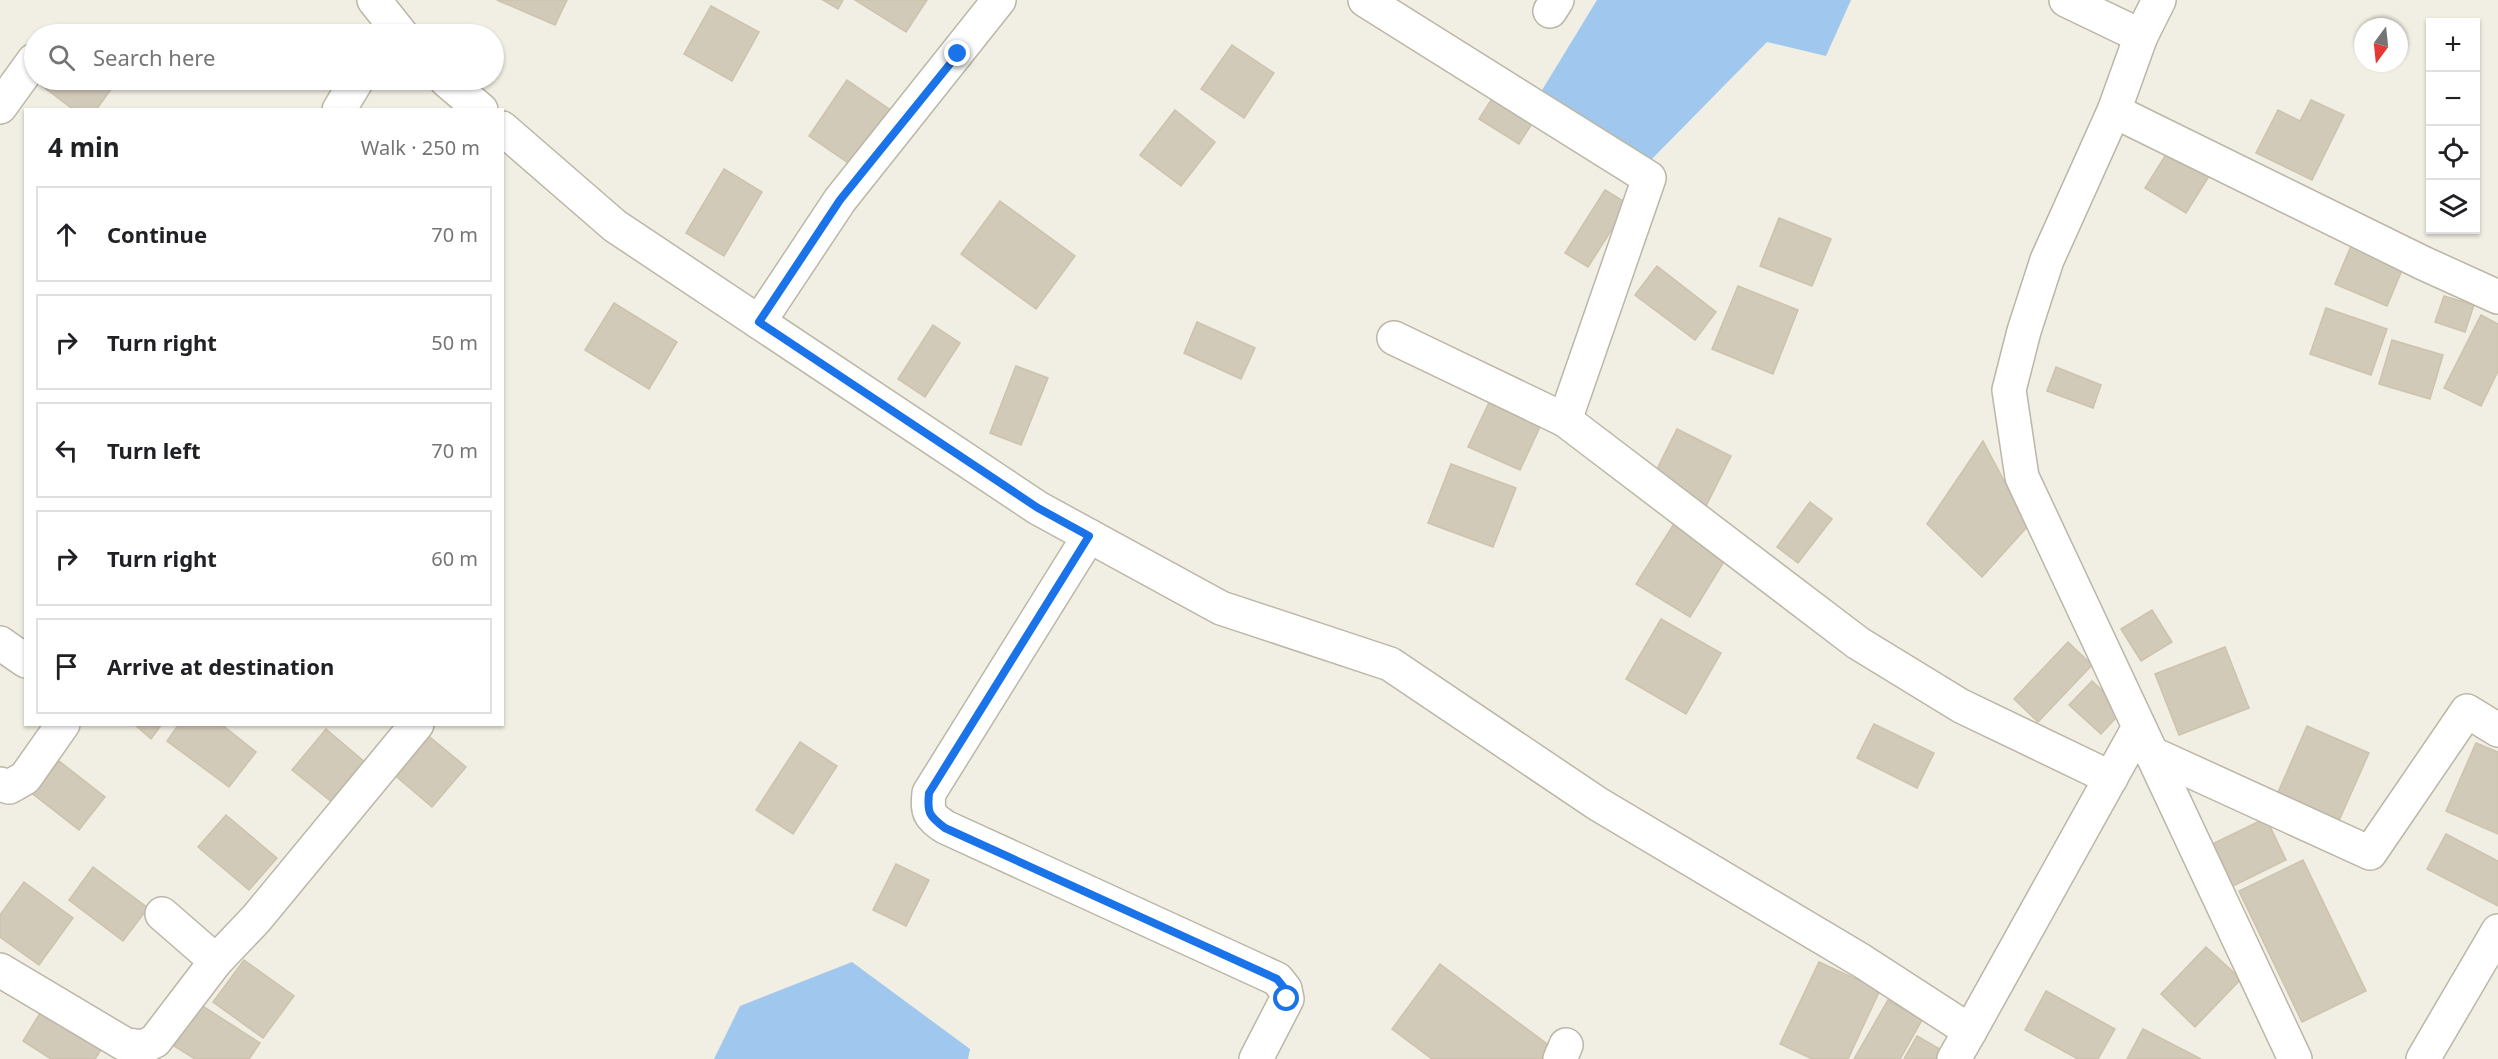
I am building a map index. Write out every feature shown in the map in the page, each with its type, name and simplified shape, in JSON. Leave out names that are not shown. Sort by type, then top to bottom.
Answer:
[{"type":"street","points":[[759,322],[840,200],[999,0]]},
{"type":"street","points":[[1365,0],[1649,178],[1565,420]]},
{"type":"street","points":[[2066,0],[2141,36]]},
{"type":"street","points":[[2159,0],[2141,36],[2114,111],[2047,260],[2024,331],[2009,390],[2022,477],[2295,1059]]},
{"type":"street","points":[[0,107],[24,74]]},
{"type":"street","points":[[340,108],[351,90]]},
{"type":"street","points":[[458,90],[479,108]]},
{"type":"street","points":[[2114,111],[2422,263],[2498,297]]},
{"type":"street","points":[[507,144],[615,226],[1038,508],[1221,608],[1390,664],[1598,804],[1862,961],[1970,1031]]},
{"type":"street","points":[[1394,338],[1565,420],[1857,643],[1961,706],[2111,778]]},
{"type":"street","points":[[1089,536],[929,793],[927,809],[933,819],[945,828],[1277,979],[1285,989],[1287,999],[1256,1059]]},
{"type":"street","points":[[0,643],[24,660]]},
{"type":"street","points":[[2145,740],[2370,853],[2467,711],[2498,730]]},
{"type":"street","points":[[0,784],[9,787],[25,778],[62,726]]},
{"type":"street","points":[[0,970],[126,1045],[143,1047],[155,1041],[216,961],[256,919],[415,726]]},
{"type":"street","points":[[1954,1059],[2111,778],[2145,740]]},
{"type":"street","points":[[162,914],[216,961]]},
{"type":"street","points":[[2423,1059],[2498,931]]},
{"type":"water","points":[[1597,0],[1851,0],[1826,56],[1767,42],[1643,168],[1536,100]]},
{"type":"water","points":[[852,962],[970,1049],[968,1059],[714,1059],[740,1006]]},
{"type":"building","points":[[497,0],[567,0],[555,25]]},
{"type":"building","points":[[823,0],[843,0],[838,9]]},
{"type":"building","points":[[855,0],[927,0],[906,32]]},
{"type":"building","points":[[711,6],[759,32],[732,81],[684,54]]},
{"type":"building","points":[[1232,45],[1274,73],[1244,118],[1201,89]]},
{"type":"building","points":[[847,80],[895,113],[857,169],[809,136]]},
{"type":"building","points":[[48,90],[110,90],[97,108],[71,108]]},
{"type":"building","points":[[1495,94],[1535,119],[1519,144],[1479,119]]},
{"type":"building","points":[[2311,100],[2344,115],[2312,180],[2256,153],[2278,110],[2300,121]]},
{"type":"building","points":[[1175,110],[1215,142],[1181,186],[1140,155]]},
{"type":"building","points":[[2170,148],[2211,173],[2186,213],[2145,188]]},
{"type":"building","points":[[724,169],[762,192],[724,256],[686,233]]},
{"type":"building","points":[[1605,190],[1628,204],[1588,267],[1565,253]]},
{"type":"building","points":[[1000,201],[1075,256],[1036,309],[961,254]]},
{"type":"building","points":[[1779,218],[1831,239],[1812,286],[1760,266]]},
{"type":"building","points":[[2351,246],[2403,268],[2387,306],[2335,284]]},
{"type":"building","points":[[1657,266],[1716,312],[1695,340],[1635,295]]},
{"type":"building","points":[[1738,286],[1798,310],[1773,374],[1712,349]]},
{"type":"building","points":[[2444,296],[2474,305],[2465,332],[2435,322]]},
{"type":"building","points":[[614,303],[677,342],[649,389],[585,350]]},
{"type":"building","points":[[2326,308],[2387,329],[2371,375],[2310,354]]},
{"type":"building","points":[[2481,315],[2498,324],[2498,371],[2481,406],[2444,388]]},
{"type":"building","points":[[1197,322],[1255,348],[1241,379],[1184,353]]},
{"type":"building","points":[[933,325],[960,343],[925,397],[898,379]]},
{"type":"building","points":[[2392,340],[2443,355],[2430,399],[2379,384]]},
{"type":"building","points":[[1016,366],[1048,378],[1021,445],[990,433]]},
{"type":"building","points":[[2056,367],[2101,385],[2093,408],[2047,391]]},
{"type":"building","points":[[1494,392],[1545,416],[1520,470],[1468,447]]},
{"type":"building","points":[[1677,429],[1731,456],[1706,506],[1652,479]]},
{"type":"building","points":[[1983,441],[2028,526],[1982,577],[1927,524]]},
{"type":"building","points":[[1451,464],[1516,488],[1493,547],[1428,523]]},
{"type":"building","points":[[1810,502],[1832,519],[1798,563],[1777,547]]},
{"type":"building","points":[[1675,522],[1728,555],[1690,617],[1636,584]]},
{"type":"building","points":[[2152,610],[2172,642],[2141,661],[2121,629]]},
{"type":"building","points":[[1661,619],[1721,653],[1686,714],[1626,679]]},
{"type":"building","points":[[2068,642],[2092,665],[2038,722],[2014,699]]},
{"type":"building","points":[[2225,647],[2249,708],[2179,735],[2155,674]]},
{"type":"building","points":[[2092,681],[2123,710],[2101,734],[2069,705]]},
{"type":"building","points":[[1874,724],[1934,753],[1917,788],[1857,758]]},
{"type":"building","points":[[136,726],[161,726],[151,739]]},
{"type":"building","points":[[178,726],[224,726],[256,752],[229,787],[167,741]]},
{"type":"building","points":[[2307,726],[2369,753],[2337,825],[2276,797]]},
{"type":"building","points":[[326,729],[366,763],[333,803],[292,770]]},
{"type":"building","points":[[425,733],[466,767],[432,807],[392,773]]},
{"type":"building","points":[[800,742],[837,766],[793,834],[756,810]]},
{"type":"building","points":[[2476,743],[2498,752],[2498,834],[2446,811]]},
{"type":"building","points":[[59,761],[105,797],[79,830],[33,794]]},
{"type":"building","points":[[226,815],[277,858],[249,890],[198,847]]},
{"type":"building","points":[[2266,818],[2286,860],[2229,888],[2208,846]]},
{"type":"building","points":[[2446,834],[2498,861],[2498,906],[2427,869]]},
{"type":"building","points":[[2303,860],[2366,991],[2302,1022],[2239,891]]},
{"type":"building","points":[[896,864],[929,880],[906,926],[873,910]]},
{"type":"building","points":[[93,867],[148,908],[123,941],[69,900]]},
{"type":"building","points":[[24,882],[73,918],[39,965],[0,937],[0,915]]},
{"type":"building","points":[[2206,947],[2241,979],[2195,1027],[2161,994]]},
{"type":"building","points":[[244,960],[294,996],[263,1038],[213,1002]]},
{"type":"building","points":[[1819,962],[1880,990],[1848,1059],[1812,1059],[1780,1044]]},
{"type":"building","points":[[1440,964],[1551,1047],[1541,1059],[1432,1059],[1392,1029]]},
{"type":"building","points":[[2046,991],[2115,1029],[2098,1059],[2078,1059],[2025,1030]]},
{"type":"building","points":[[1888,1000],[1922,1020],[1900,1059],[1854,1059]]},
{"type":"building","points":[[45,1005],[106,1042],[95,1059],[51,1059],[23,1041]]},
{"type":"building","points":[[201,1005],[260,1043],[249,1059],[195,1059],[174,1046]]},
{"type":"building","points":[[2143,1029],[2201,1059],[2127,1059]]},
{"type":"building","points":[[1917,1036],[1950,1055],[1947,1059],[1904,1059]]},
{"type":"route","points":[[958,54],[840,200],[759,322],[1038,508],[1089,536],[929,793],[927,809],[933,819],[945,828],[1277,979],[1285,989],[1287,999]]}]
